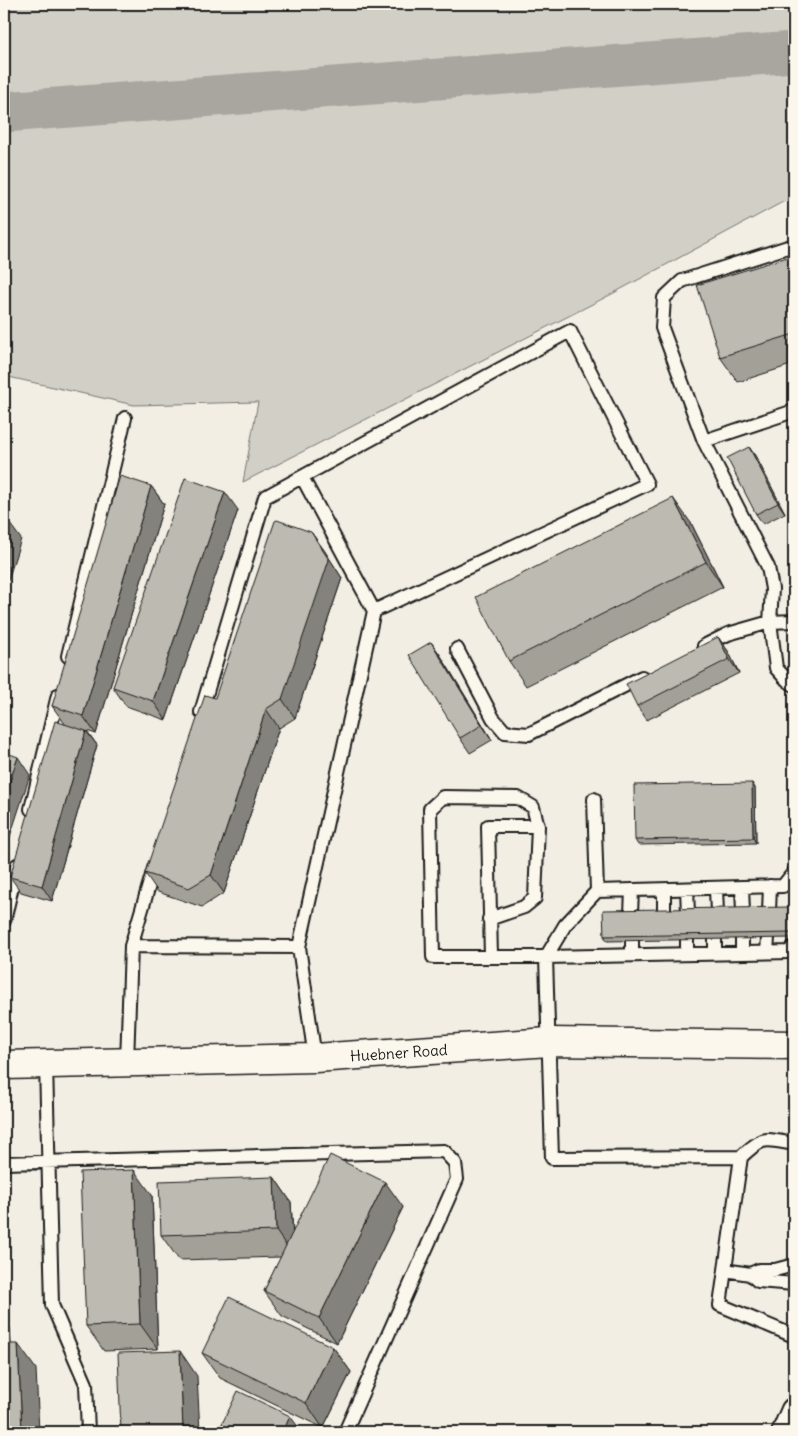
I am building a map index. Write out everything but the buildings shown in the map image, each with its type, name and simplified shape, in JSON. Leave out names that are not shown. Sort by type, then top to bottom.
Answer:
[{"type":"main road","name":"Huebner Road","points":[[4,1065],[315,1058],[549,1042],[794,1045]]},
{"type":"street","points":[[785,1432],[794,1411]]},
{"type":"lane","points":[[794,245],[682,281],[664,298],[662,328],[704,441],[768,567],[772,589],[770,622],[776,668],[794,685]]},
{"type":"lane","points":[[197,726],[266,497],[570,331],[647,484],[374,611]]},
{"type":"lane","points":[[704,441],[794,411]]},
{"type":"lane","points":[[27,824],[125,418]]},
{"type":"lane","points":[[302,477],[374,611],[299,947],[315,1058]]},
{"type":"lane","points":[[694,651],[728,634],[770,622],[794,621]]},
{"type":"lane","points":[[457,648],[493,718],[505,732],[529,734],[650,673]]},
{"type":"lane","points":[[489,919],[524,907],[535,898],[538,826],[533,807],[518,798],[442,797],[430,809],[433,957],[491,958],[789,952],[794,946]]},
{"type":"lane","points":[[594,799],[597,892]]},
{"type":"lane","points":[[491,958],[488,826],[538,826]]},
{"type":"lane","points":[[127,1062],[131,946],[160,850]]},
{"type":"lane","points":[[4,921],[20,853]]},
{"type":"lane","points":[[741,1157],[552,1158],[546,957],[565,925],[597,892],[783,886],[794,872]]},
{"type":"lane","points":[[769,912],[770,886]]},
{"type":"lane","points":[[742,887],[743,912]]},
{"type":"lane","points":[[716,888],[717,913]]},
{"type":"lane","points":[[688,889],[688,913]]},
{"type":"lane","points":[[631,914],[632,890]]},
{"type":"lane","points":[[664,890],[664,914]]},
{"type":"lane","points":[[767,952],[768,938]]},
{"type":"lane","points":[[716,939],[716,954]]},
{"type":"lane","points":[[742,939],[742,953]]},
{"type":"lane","points":[[664,940],[664,954]]},
{"type":"lane","points":[[687,940],[687,954]]},
{"type":"lane","points":[[632,941],[632,955]]},
{"type":"lane","points":[[131,946],[299,947]]},
{"type":"lane","points":[[46,1064],[52,1305],[86,1384],[88,1432]]},
{"type":"lane","points":[[794,1144],[764,1139],[741,1157],[720,1305],[794,1336]]},
{"type":"lane","points":[[4,1163],[444,1151],[455,1163],[457,1180],[345,1432]]},
{"type":"lane","points":[[750,1274],[759,1270],[775,1270],[794,1265]]},
{"type":"lane","points":[[725,1270],[750,1274],[758,1281],[794,1284]]},
{"type":"shaded area","points":[[4,4],[794,4],[794,196],[610,295],[243,482],[258,402],[134,405],[4,376]]},
{"type":"waterway","points":[[4,112],[794,52]]}]
